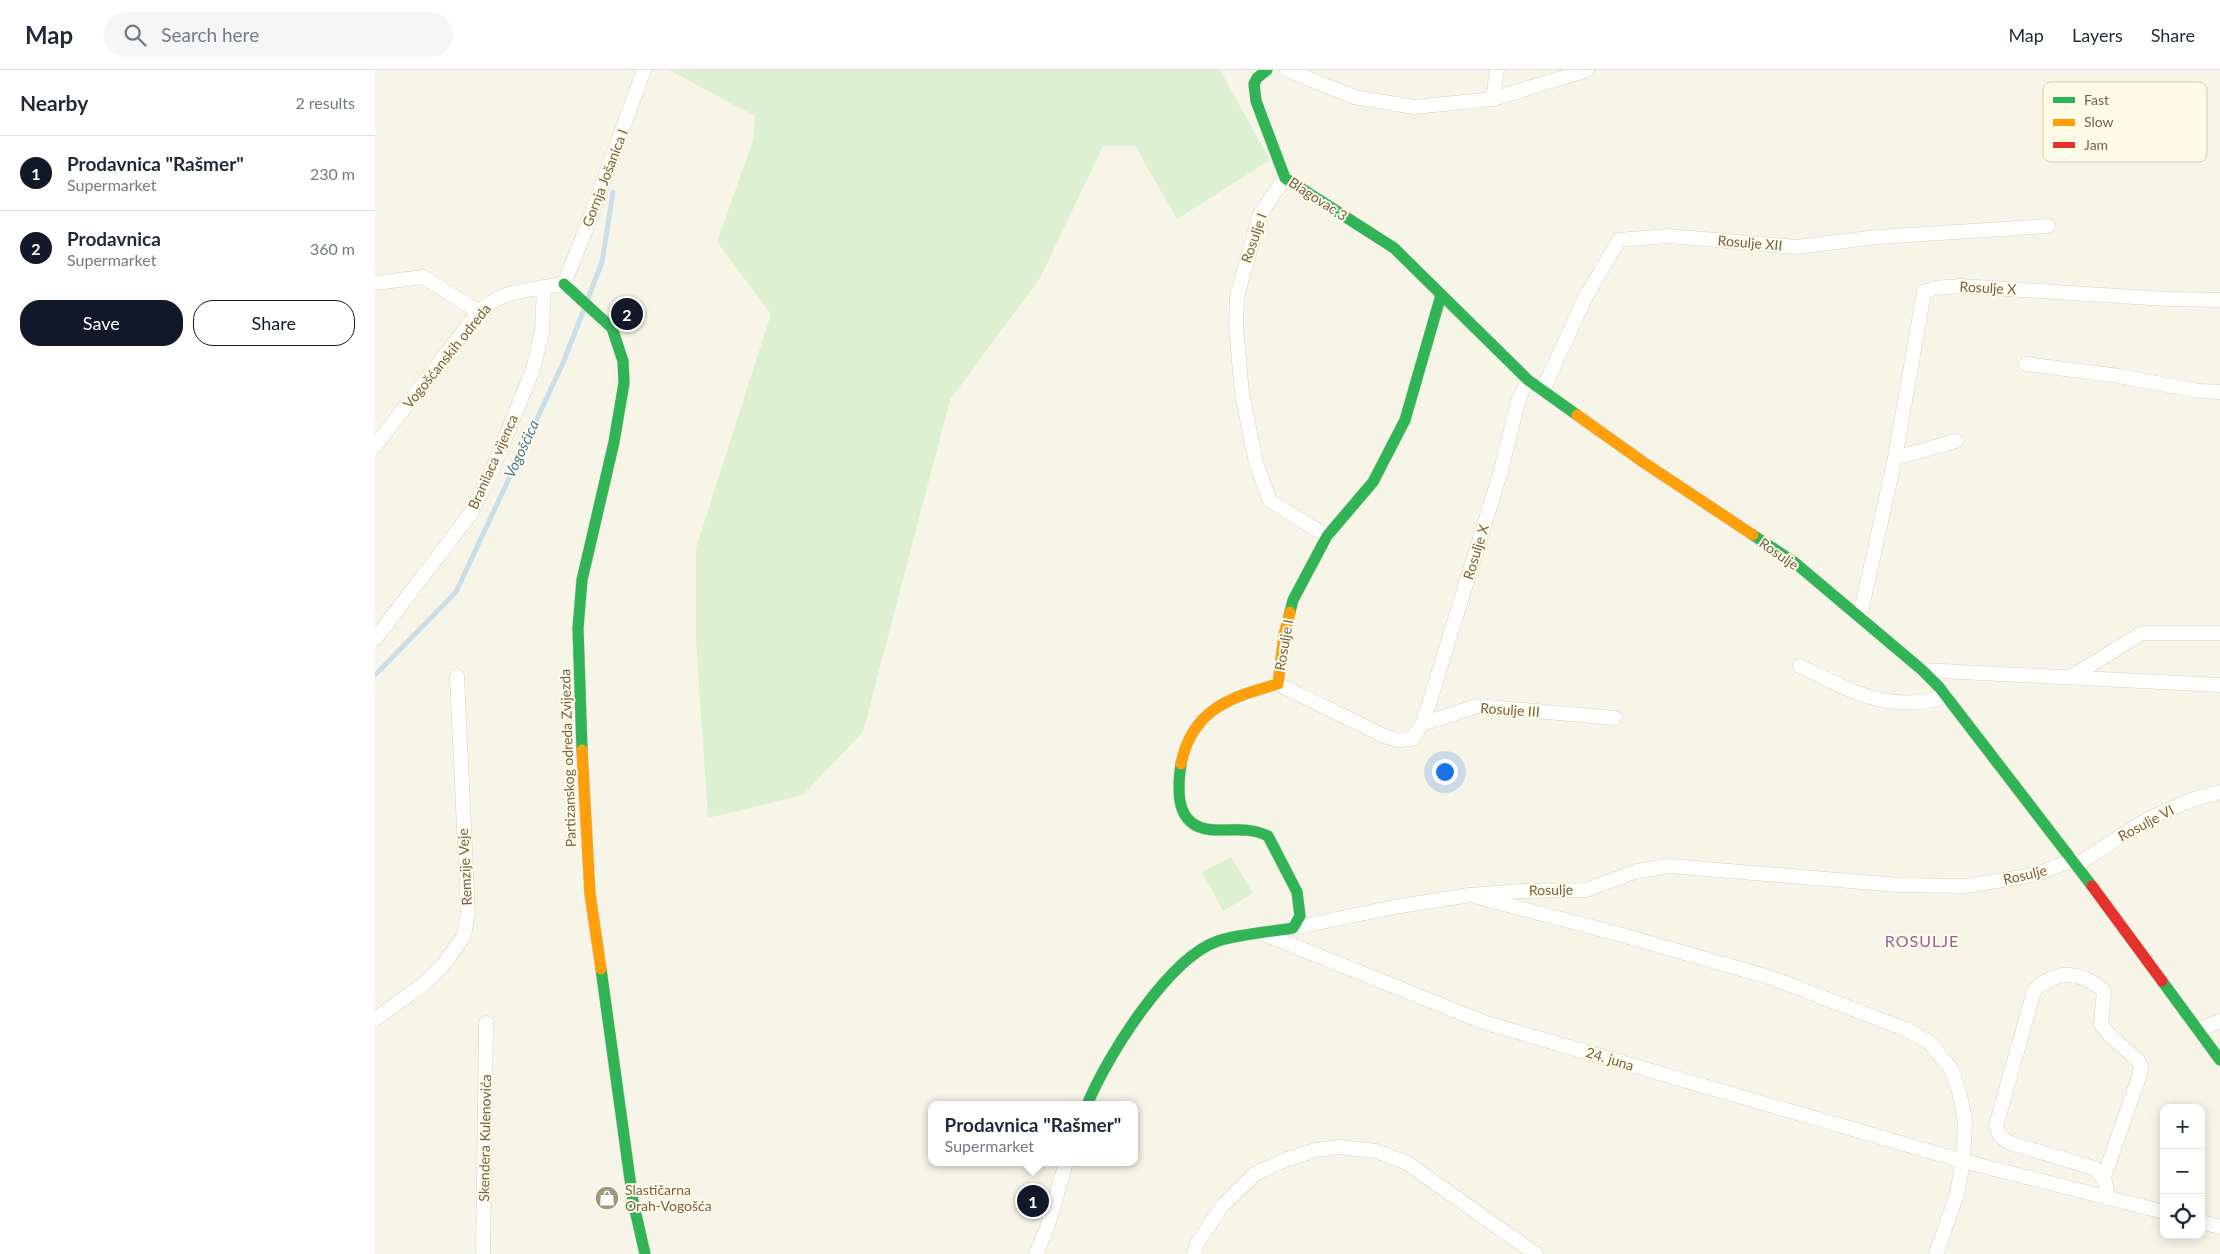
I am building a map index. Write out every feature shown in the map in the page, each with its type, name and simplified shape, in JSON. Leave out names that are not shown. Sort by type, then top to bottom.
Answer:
[{"type":"street","name":"Gornja Jošanica I","points":[[568,289],[586,229],[644,70]]},
{"type":"street","name":"Blagovac 3","points":[[1267,70],[1257,78],[1255,84],[1256,101],[1285,178],[1394,248],[1441,295]]},
{"type":"street","points":[[1287,70],[1354,97],[1413,107],[1493,99],[1587,70]]},
{"type":"street","points":[[1493,99],[1497,70]]},
{"type":"street","name":"Rosulje I","points":[[1285,178],[1260,214],[1237,296],[1236,326],[1242,394],[1256,463],[1270,501],[1327,536]]},
{"type":"street","name":"Rosulje XII","points":[[1543,390],[1585,298],[1619,240],[1668,236],[1797,247],[1877,237],[2048,226]]},
{"type":"street","points":[[375,283],[423,277],[479,312]]},
{"type":"street","name":"Rosulje X","points":[[1860,616],[1895,458],[1924,292],[1935,288],[1960,286],[2166,299],[2220,300]]},
{"type":"street","name":"Branilaca vijenca","points":[[375,639],[471,512],[492,471],[533,369],[543,332],[544,288]]},
{"type":"street","name":"Vogošćanskih odreda","points":[[375,446],[479,312],[490,301],[531,289],[568,289]]},
{"type":"street","name":"Partizanskog odreda Zvijezda","points":[[568,289],[612,328],[623,361],[623,383],[614,442],[582,580],[579,628],[582,766],[590,894],[633,1201],[645,1254]]},
{"type":"street","name":"Rosulje I","points":[[1293,928],[1299,916],[1297,892],[1268,836],[1261,832],[1238,828],[1211,831],[1193,825],[1185,818],[1178,792],[1184,748],[1207,713],[1234,698],[1278,684],[1284,635],[1293,600],[1327,536],[1373,482],[1405,420],[1441,295]]},
{"type":"street","name":"Rosulje","points":[[1441,295],[1528,380],[1643,462],[1793,562],[1860,616],[1922,670],[1946,696],[2075,862],[2220,1060]]},
{"type":"street","points":[[2027,364],[2119,376],[2199,391],[2220,392]]},
{"type":"street","name":"Rosulje X","points":[[1422,724],[1500,474],[1518,401],[1528,380]]},
{"type":"street","points":[[1895,458],[1956,441]]},
{"type":"street","points":[[2071,677],[2142,633],[2220,633]]},
{"type":"street","points":[[1801,666],[1859,695],[1893,703],[1931,701],[1946,696]]},
{"type":"street","points":[[1922,670],[2220,685]]},
{"type":"street","name":"Remzije Veje","points":[[375,1019],[424,984],[443,965],[464,936],[468,912],[457,676]]},
{"type":"street","name":"Rosulje III","points":[[1278,684],[1384,736],[1398,740],[1412,739],[1422,724],[1477,706],[1615,718]]},
{"type":"street","name":"Rosulje VI","points":[[2075,862],[2139,823],[2184,802],[2220,792]]},
{"type":"street","name":"Rosulje","points":[[1293,928],[1394,907],[1469,895],[1586,890],[1637,871],[1670,866],[1888,885],[1966,886],[2034,875],[2075,862]]},
{"type":"street","points":[[1469,895],[1615,933],[1772,978],[1905,1029],[1929,1042],[1952,1070],[1965,1120],[1963,1161],[1957,1194],[1936,1254]]},
{"type":"street","points":[[1089,1101],[1097,1080],[1115,1050],[1163,982],[1187,959],[1217,941],[1293,928]]},
{"type":"street","name":"24. juna","points":[[1264,934],[1486,1023],[1963,1161],[2160,1211]]},
{"type":"street","points":[[2104,1177],[2141,1067],[2138,1060],[2109,1036],[2101,1024],[2105,991],[2091,980],[2079,976],[2056,976],[2047,980],[2034,992],[1996,1126],[2000,1136],[2010,1143],[2094,1168],[2104,1177],[2107,1185],[2107,1198]]},
{"type":"street","points":[[2199,1030],[2220,1021]]},
{"type":"street","name":"Skendera Kulenovića","points":[[483,1254],[486,1023]]},
{"type":"street","points":[[1194,1254],[1197,1244],[1223,1206],[1255,1174],[1285,1160],[1315,1150],[1339,1147],[1376,1151],[1407,1163],[1536,1254]]},
{"type":"street","points":[[1036,1254],[1047,1228],[1065,1166]]},
{"type":"street","points":[[2205,1223],[2220,1227]]},
{"type":"green space","points":[[669,70],[1220,70],[1270,160],[1177,219],[1135,146],[1103,146],[1040,278],[950,400],[863,732],[803,795],[708,818],[696,640],[696,548],[771,314],[717,242],[753,141],[755,116]]},
{"type":"green space","points":[[1231,857],[1253,893],[1223,911],[1202,872]]},
{"type":"waterway","name":"Vogošćica","points":[[588,298],[602,262],[613,192]]},
{"type":"waterway","name":"Vogošćica","points":[[375,675],[456,592],[563,363],[584,309]]},
{"type":"traffic: fast","points":[[1267,70],[1257,78],[1254,84],[1256,101],[1285,178],[1394,248],[1528,380],[1577,415]]},
{"type":"traffic: fast","points":[[564,284],[612,328],[623,361],[624,383],[614,442],[582,580],[578,628],[582,750]]},
{"type":"traffic: fast","points":[[1290,612],[1293,600],[1327,536],[1373,482],[1405,420],[1441,295]]},
{"type":"traffic: fast","points":[[1753,535],[1794,562],[1922,670],[1939,687],[2092,886]]},
{"type":"traffic: fast","points":[[1089,1101],[1108,1062],[1124,1037],[1141,1012],[1179,967],[1199,951],[1218,941],[1293,928],[1300,916],[1297,892],[1268,836],[1250,831],[1205,829],[1195,825],[1187,818],[1182,810],[1180,800],[1179,776],[1181,764]]},
{"type":"traffic: fast","points":[[601,969],[633,1201],[645,1254]]},
{"type":"traffic: fast","points":[[2162,981],[2220,1060]]},
{"type":"traffic: slow","points":[[1577,415],[1643,462],[1753,535]]},
{"type":"traffic: slow","points":[[1181,764],[1186,745],[1194,730],[1216,708],[1245,694],[1278,684],[1284,635],[1290,612]]},
{"type":"traffic: slow","points":[[582,750],[590,894],[601,969]]},
{"type":"traffic: jam","points":[[2092,886],[2162,981]]},
{"type":"place","name":"Prodavnica","points":[[627,314]]},
{"type":"place","name":"Slastičarna Orah-Vogošća","points":[[607,1198]]},
{"type":"place","name":"Prodavnica \"Rašmer\"","points":[[1033,1201]]},
{"type":"district","name":"ROSULJE","points":[[1922,941]]}]
